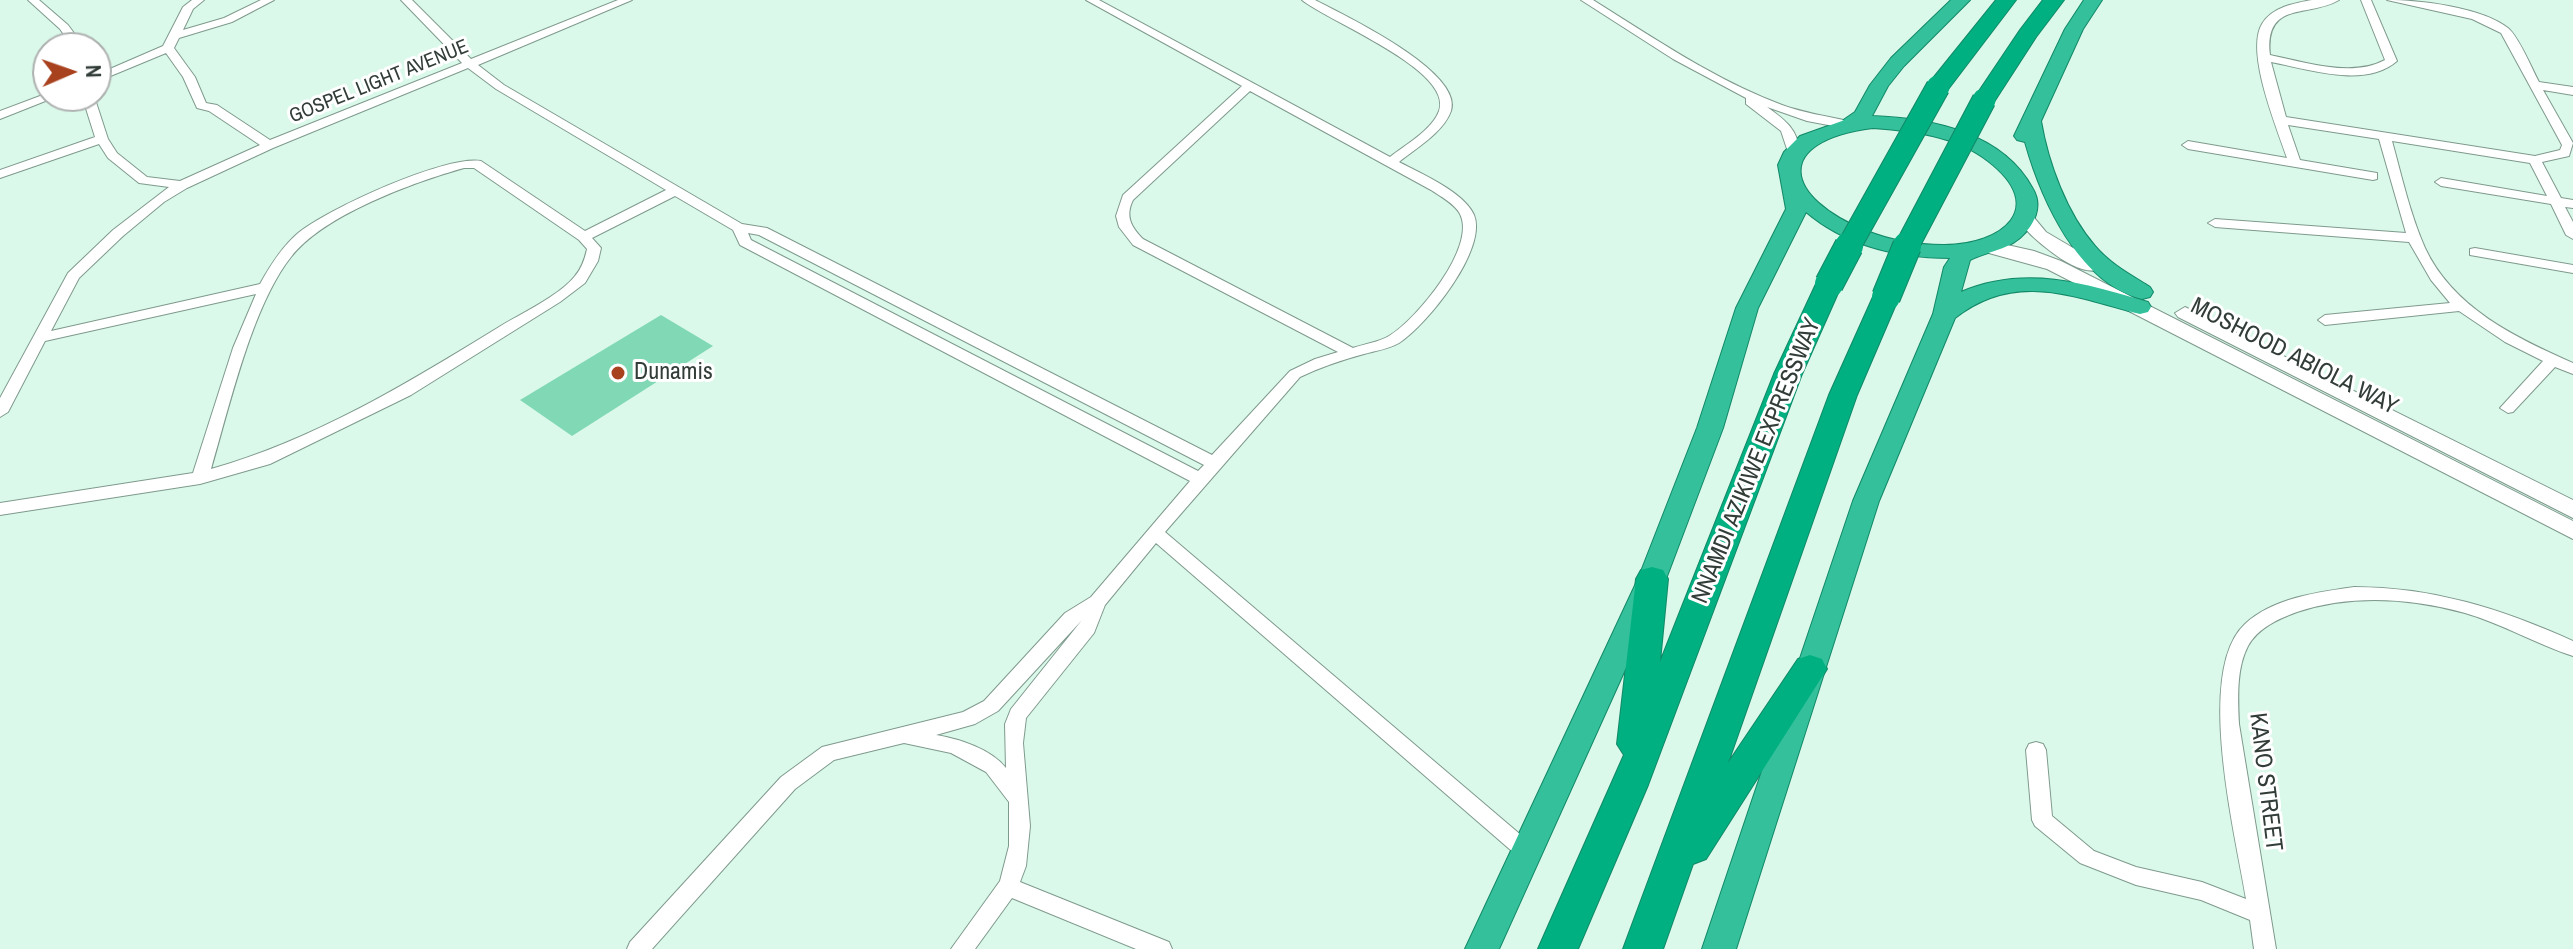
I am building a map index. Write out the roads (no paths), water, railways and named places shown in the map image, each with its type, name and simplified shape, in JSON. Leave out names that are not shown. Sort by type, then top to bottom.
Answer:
[{"type":"highway","points":[[1847,124],[1867,112],[1878,86],[1902,56],[1961,0]]},
{"type":"highway","name":"NNAMDI AZIKIWE EXPRESSWAY","points":[[1558,949],[1630,785],[1788,374],[1829,284],[1938,87],[2006,0]]},
{"type":"highway","points":[[1643,949],[1843,395],[1915,226],[1984,100],[2027,34],[2054,0]]},
{"type":"highway","points":[[1719,949],[1881,460],[1945,314],[1958,261],[2017,230],[2025,218],[2026,193],[2013,169],[2014,156],[2074,29],[2093,0]]},
{"type":"highway","points":[[2031,121],[2035,147],[2079,239],[2095,259],[2141,299]]},
{"type":"highway","points":[[1482,949],[1652,579],[1710,428],[1747,308],[1797,209],[1789,169],[1793,152],[1804,139],[1821,130],[1847,124],[1896,123],[1946,133],[1989,153],[2019,180]]},
{"type":"highway","points":[[1794,187],[1807,204],[1827,219],[1884,243],[1916,250],[1948,251],[1981,247]]},
{"type":"highway","points":[[1945,314],[1956,302],[1984,289],[2030,283],[2141,299]]},
{"type":"highway","points":[[1630,785],[1652,579]]},
{"type":"highway","points":[[1667,886],[1810,669]]},
{"type":"main road","name":"MOSHOOD ABIOLA WAY","points":[[2025,218],[2035,232],[2054,246],[2141,299],[2573,531]]},
{"type":"main road","name":"MOSHOOD ABIOLA WAY","points":[[1981,247],[2038,258],[2141,299],[2573,510]]},
{"type":"street","points":[[33,0],[68,32]]},
{"type":"street","points":[[170,42],[188,7],[199,0]]},
{"type":"street","points":[[112,71],[170,42],[269,0]]},
{"type":"street","points":[[406,0],[471,65],[500,87],[674,191],[739,228],[762,231],[1214,463]]},
{"type":"street","name":"GOSPEL LIGHT AVENUE","points":[[148,182],[182,185],[269,145],[627,0]]},
{"type":"street","points":[[638,949],[788,783],[829,753],[865,743],[906,737],[981,714],[1071,618],[1097,602],[1200,479],[1295,374],[1307,366],[1392,341],[1416,322],[1446,286],[1470,236],[1468,216],[1462,207],[1436,187],[1091,0]]},
{"type":"street","points":[[1307,0],[1415,64],[1436,81],[1446,95],[1446,108],[1438,124],[1391,162]]},
{"type":"street","points":[[1586,0],[1734,87],[1801,116],[1847,124]]},
{"type":"street","points":[[2295,163],[2265,58],[2263,36],[2274,18],[2299,6],[2334,0]]},
{"type":"street","points":[[2265,58],[2355,72],[2384,66],[2391,61],[2366,0]]},
{"type":"street","points":[[2282,120],[2535,160],[2565,153],[2571,146],[2505,31],[2491,22],[2451,10],[2392,0]]},
{"type":"street","points":[[170,42],[201,105],[213,108],[269,145]]},
{"type":"street","points":[[2536,85],[2573,91]]},
{"type":"street","points":[[1249,86],[1128,198],[1121,210],[1123,223],[1138,242],[1352,353]]},
{"type":"street","points":[[1734,87],[1790,132],[1793,152]]},
{"type":"street","points":[[0,115],[32,103]]},
{"type":"street","points":[[93,112],[102,139],[112,155],[148,182],[159,199]]},
{"type":"street","points":[[2385,137],[2415,238],[2424,260],[2439,283],[2462,306],[2515,341],[2573,369]]},
{"type":"street","points":[[0,174],[102,139]]},
{"type":"street","points":[[2188,145],[2373,176]]},
{"type":"street","points":[[2535,160],[2573,235]]},
{"type":"street","points":[[0,509],[200,478],[264,460],[406,391],[555,299],[580,280],[591,261],[594,248],[584,237],[485,167],[464,164],[326,220],[299,238],[280,258],[262,288],[200,478]]},
{"type":"street","points":[[2441,182],[2573,204]]},
{"type":"street","points":[[0,412],[73,276],[159,199],[182,185]]},
{"type":"street","points":[[584,237],[674,191]]},
{"type":"street","points":[[2215,223],[2415,238]]},
{"type":"street","points":[[739,228],[745,242],[1200,479]]},
{"type":"street","points":[[2475,252],[2573,269]]},
{"type":"street","points":[[827,284],[845,273]]},
{"type":"street","points":[[40,338],[262,288]]},
{"type":"street","points":[[2325,320],[2462,306]]},
{"type":"street","points":[[2508,408],[2553,360]]},
{"type":"street","points":[[1155,532],[1528,853]]},
{"type":"street","name":"KANO STREET","points":[[2265,949],[2231,745],[2231,672],[2242,635],[2265,618],[2300,602],[2339,594],[2382,592],[2432,598],[2492,615],[2573,649]]},
{"type":"street","points":[[962,949],[1009,887],[1016,858],[1019,800],[1013,739],[1018,714],[1088,628],[1097,602]]},
{"type":"street","points":[[906,737],[955,746],[993,766],[1019,800]]},
{"type":"street","points":[[2036,750],[2042,820],[2087,857],[2136,876],[2202,891],[2259,914]]},
{"type":"street","points":[[1009,887],[1161,949]]},
{"type":"place","name":"Dunamis","points":[[618,373]]}]
